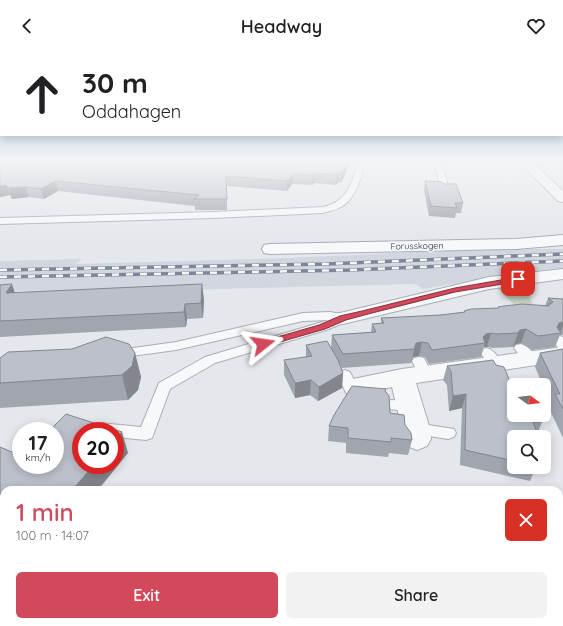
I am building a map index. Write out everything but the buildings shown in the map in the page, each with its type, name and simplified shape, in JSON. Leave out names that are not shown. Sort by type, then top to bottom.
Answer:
[{"type":"street","points":[[552,188],[563,198]]},
{"type":"street","name":"Forusskogen","points":[[270,249],[516,244],[563,240]]},
{"type":"street","points":[[343,318],[462,288],[489,283],[563,274]]},
{"type":"street","points":[[354,380],[459,364],[493,363],[526,353],[562,346]]},
{"type":"street","points":[[409,420],[412,371]]},
{"type":"lane","points":[[0,220],[213,215],[323,210],[336,206],[345,201],[351,188]]},
{"type":"lane","points":[[105,355],[176,346],[303,317],[330,316],[343,318]]},
{"type":"lane","points":[[124,431],[146,434],[164,386],[210,360],[322,327],[343,318]]},
{"type":"lane","points":[[409,420],[448,433]]},
{"type":"shaded area","points":[[481,249],[563,249],[563,268],[530,271],[423,289],[415,284],[179,290],[0,291],[0,261],[82,259],[75,264],[287,258]]},
{"type":"green space","points":[[524,283],[534,307],[558,349],[549,350],[517,307],[496,287]]},
{"type":"railway","points":[[0,270],[326,264],[563,254]]},
{"type":"railway","points":[[0,277],[350,270],[563,261]]},
{"type":"route","points":[[263,344],[287,338],[322,327],[343,318],[365,312],[455,290],[518,279]]}]
